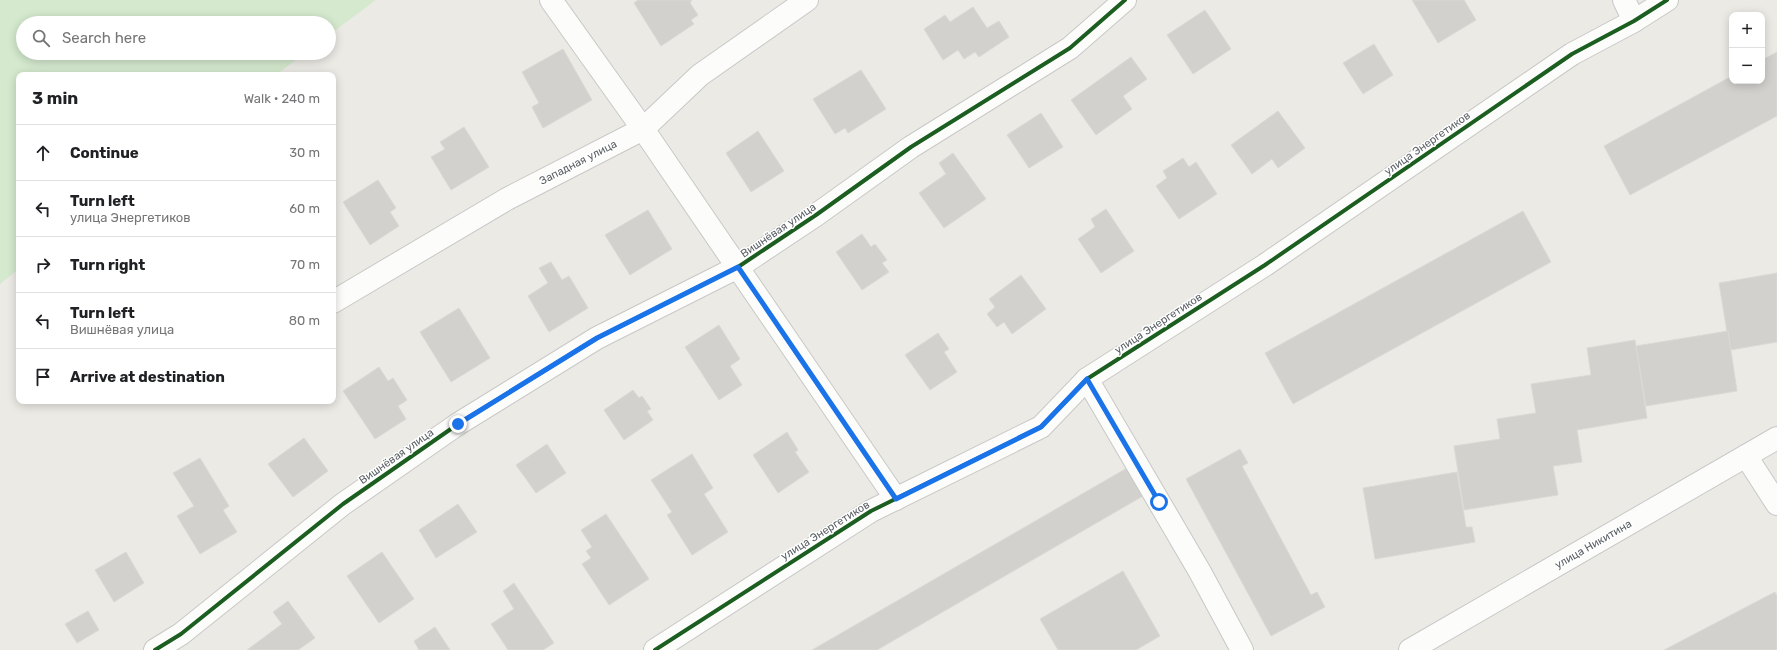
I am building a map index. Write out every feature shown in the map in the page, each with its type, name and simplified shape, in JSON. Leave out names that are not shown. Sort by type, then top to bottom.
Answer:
[{"type":"street","points":[[551,0],[643,129],[896,499]]},
{"type":"street","name":"Западная улица","points":[[336,300],[507,199],[643,129],[700,75],[807,0]]},
{"type":"street","name":"Вишнёвая улица","points":[[155,650],[182,642],[343,504],[458,424],[597,338],[738,267],[816,215],[911,148],[1070,48],[1125,0]]},
{"type":"street","points":[[1624,0],[1634,21]]},
{"type":"street","name":"улица Энергетиков","points":[[655,650],[870,511],[1041,427],[1087,379],[1265,265],[1572,54],[1634,21],[1668,0]]},
{"type":"street","points":[[1087,379],[1200,572],[1242,650]]},
{"type":"street","name":"улица Никитина","points":[[1410,650],[1777,438]]},
{"type":"street","points":[[1746,456],[1777,504]]},
{"type":"green space","points":[[0,0],[376,0],[336,30],[336,16],[16,16],[16,60],[296,60],[280,72],[16,72],[16,271],[0,284]]},
{"type":"building","points":[[638,0],[692,0],[690,3],[698,15],[691,20],[694,24],[661,46],[634,3]]},
{"type":"building","points":[[1412,0],[1464,0],[1476,20],[1438,43]]},
{"type":"building","points":[[973,7],[987,28],[999,21],[1009,37],[979,57],[975,52],[964,59],[958,50],[943,60],[924,29],[945,15],[950,22]]},
{"type":"building","points":[[1205,10],[1231,49],[1193,74],[1167,35]]},
{"type":"building","points":[[1374,44],[1393,75],[1363,94],[1343,63]]},
{"type":"building","points":[[563,49],[592,100],[543,128],[532,107],[539,103],[522,72]]},
{"type":"building","points":[[1777,52],[1777,116],[1630,195],[1604,146],[1729,78],[1729,84],[1765,84],[1765,58]]},
{"type":"building","points":[[1131,57],[1147,79],[1123,96],[1132,109],[1096,135],[1071,100]]},
{"type":"building","points":[[861,70],[886,109],[848,133],[845,128],[835,134],[813,99]]},
{"type":"building","points":[[1278,111],[1305,148],[1278,168],[1272,159],[1252,174],[1231,145]]},
{"type":"building","points":[[1041,113],[1063,147],[1029,168],[1007,135]]},
{"type":"building","points":[[464,127],[489,167],[451,190],[431,157],[445,149],[440,142]]},
{"type":"building","points":[[758,131],[784,171],[751,192],[726,153]]},
{"type":"building","points":[[953,153],[986,199],[944,228],[919,193],[946,174],[939,163]]},
{"type":"building","points":[[1183,158],[1189,167],[1196,162],[1217,194],[1179,219],[1156,186],[1167,178],[1163,171]]},
{"type":"building","points":[[378,180],[396,208],[390,212],[399,226],[370,245],[343,202]]},
{"type":"building","points":[[1106,209],[1134,251],[1101,273],[1078,239],[1095,227],[1091,219]]},
{"type":"building","points":[[648,210],[672,249],[630,275],[605,235]]},
{"type":"building","points":[[1523,211],[1551,262],[1293,404],[1265,353]]},
{"type":"building","points":[[862,234],[871,247],[875,244],[887,260],[882,263],[889,272],[862,290],[836,252]]},
{"type":"building","points":[[551,262],[562,280],[569,276],[588,308],[549,332],[528,296],[548,283],[539,268]]},
{"type":"building","points":[[1777,273],[1777,342],[1730,350],[1719,283]]},
{"type":"building","points":[[1021,275],[1046,309],[1012,334],[1004,322],[997,327],[987,314],[995,307],[989,299]]},
{"type":"building","points":[[459,308],[490,358],[451,382],[420,332]]},
{"type":"building","points":[[719,325],[740,359],[730,366],[742,385],[719,400],[685,347]]},
{"type":"building","points":[[1728,331],[1737,391],[1646,406],[1636,346]]},
{"type":"building","points":[[938,333],[949,349],[944,352],[957,372],[930,390],[905,355]]},
{"type":"building","points":[[1635,340],[1647,418],[1577,430],[1582,462],[1553,466],[1558,495],[1464,510],[1454,446],[1500,439],[1497,419],[1536,413],[1531,384],[1591,375],[1587,348]]},
{"type":"building","points":[[379,367],[388,381],[393,378],[407,400],[398,406],[406,419],[375,439],[343,391]]},
{"type":"building","points":[[633,390],[639,398],[642,396],[651,409],[647,411],[653,420],[624,440],[604,410]]},
{"type":"building","points":[[787,432],[798,450],[795,452],[809,472],[778,493],[753,455]]},
{"type":"building","points":[[304,438],[328,471],[293,497],[268,464]]},
{"type":"building","points":[[547,444],[566,473],[536,493],[516,465]]},
{"type":"building","points":[[1240,449],[1248,463],[1242,466],[1311,595],[1317,592],[1325,607],[1271,636],[1186,479]]},
{"type":"building","points":[[692,454],[713,488],[704,494],[728,532],[692,555],[667,515],[672,512],[651,480]]},
{"type":"building","points":[[200,458],[229,506],[223,510],[237,532],[200,554],[177,516],[194,506],[173,473]]},
{"type":"building","points":[[1127,468],[1143,496],[877,650],[812,650]]},
{"type":"building","points":[[1457,472],[1466,527],[1472,527],[1475,542],[1375,559],[1363,488]]},
{"type":"building","points":[[458,504],[477,532],[436,558],[419,530]]},
{"type":"building","points":[[606,514],[649,579],[609,605],[582,564],[591,558],[586,551],[592,547],[581,530]]},
{"type":"building","points":[[126,552],[144,583],[114,602],[95,570]]},
{"type":"building","points":[[382,552],[414,599],[379,623],[347,576]]},
{"type":"building","points":[[1123,571],[1160,636],[1136,650],[1058,650],[1040,619]]},
{"type":"building","points":[[514,583],[554,643],[543,650],[508,650],[491,624],[514,609],[503,591]]},
{"type":"building","points":[[1775,592],[1777,596],[1777,650],[1664,650]]},
{"type":"building","points":[[288,601],[315,638],[298,650],[247,650],[282,624],[273,612]]},
{"type":"building","points":[[88,611],[99,630],[77,643],[65,624]]},
{"type":"building","points":[[435,627],[450,650],[419,650],[414,641]]},
{"type":"cycle path","points":[[155,650],[181,634],[343,504],[458,424],[597,338],[738,267],[816,215],[911,147],[1070,48],[1125,0]]},
{"type":"cycle path","points":[[655,650],[871,511],[1041,427],[1087,379],[1265,265],[1572,54],[1634,21],[1667,0]]},
{"type":"route","points":[[458,424],[597,338],[738,267],[896,499],[984,457],[1041,427],[1087,379],[1159,502]]}]
